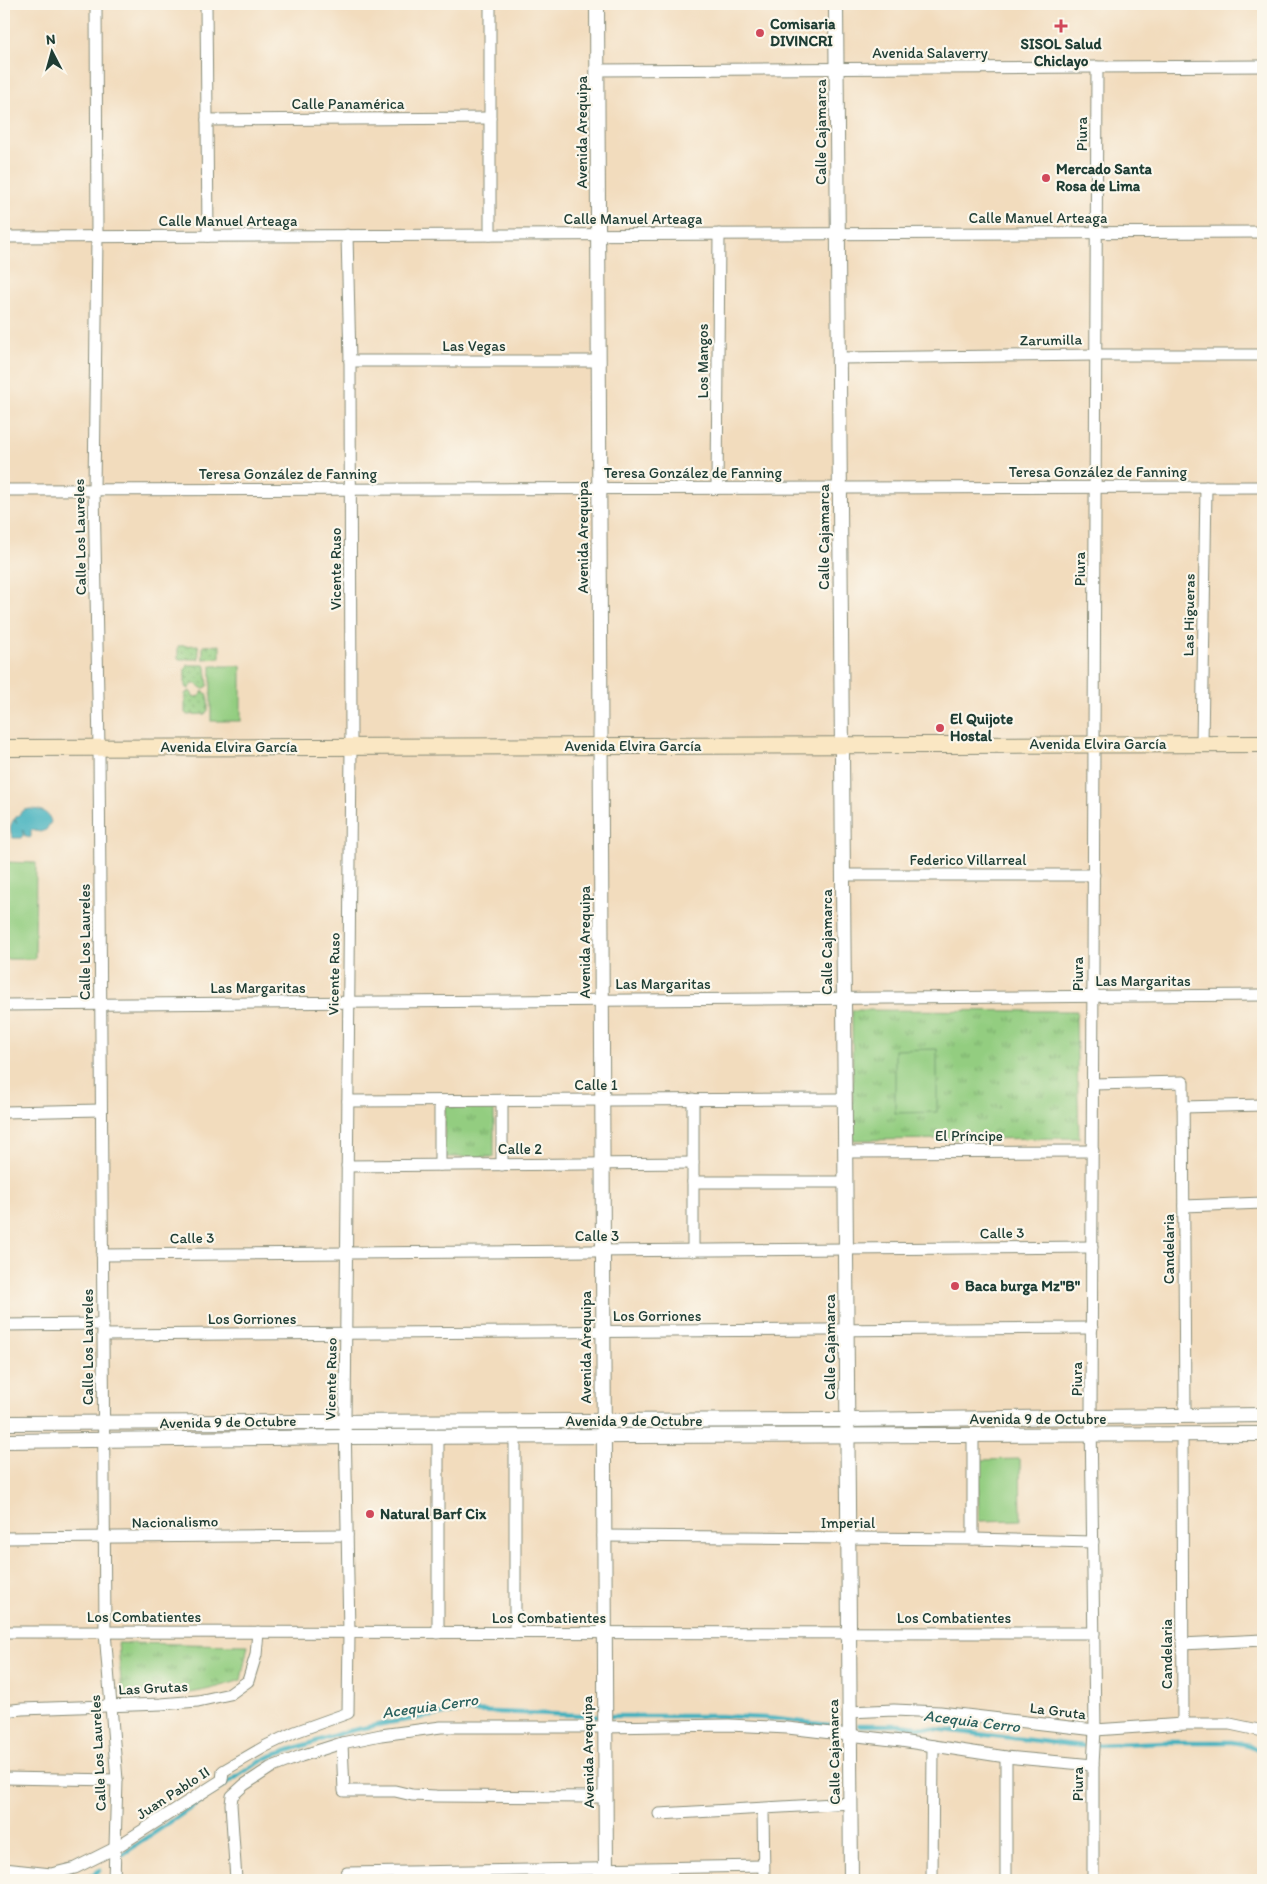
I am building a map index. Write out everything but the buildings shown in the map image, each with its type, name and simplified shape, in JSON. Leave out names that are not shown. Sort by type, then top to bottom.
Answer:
[{"type":"main road","name":"Avenida Elvira García","points":[[4,748],[1263,744]]},
{"type":"street","name":"Calle Los Laureles","points":[[96,4],[94,490],[99,748],[104,1538],[105,1632],[117,1780],[114,1880]]},
{"type":"street","points":[[206,4],[208,236]]},
{"type":"street","points":[[490,4],[490,235]]},
{"type":"street","name":"Avenida Arequipa","points":[[598,4],[601,1100],[606,1874]]},
{"type":"street","name":"Calle Cajamarca","points":[[836,4],[849,1724],[852,1880]]},
{"type":"street","name":"Avenida Salaverry","points":[[598,70],[1263,66]]},
{"type":"street","name":"Piura","points":[[1093,1880],[1092,1247],[1097,67]]},
{"type":"street","name":"Calle Panamérica","points":[[207,120],[490,118]]},
{"type":"street","name":"Calle Manuel Arteaga","points":[[4,237],[1263,232]]},
{"type":"street","name":"Los Mangos","points":[[717,488],[719,234]]},
{"type":"street","name":"Vicente Ruso","points":[[347,235],[351,489],[351,747],[345,1420],[349,1633],[348,1713]]},
{"type":"street","name":"Zarumilla","points":[[839,358],[1263,355]]},
{"type":"street","name":"Las Vegas","points":[[350,361],[599,361]]},
{"type":"street","name":"Las Higueras","points":[[1202,744],[1206,487]]},
{"type":"street","name":"Teresa González de Fanning","points":[[4,490],[1263,487]]},
{"type":"street","name":"Federico Villarreal","points":[[843,875],[1094,875]]},
{"type":"street","name":"Las Margaritas","points":[[4,1005],[1263,995]]},
{"type":"street","name":"Candelaria","points":[[1093,1084],[1183,1082],[1185,1416]]},
{"type":"street","points":[[693,1099],[693,1251]]},
{"type":"street","name":"Calle 1","points":[[348,1101],[844,1099]]},
{"type":"street","points":[[440,1100],[440,1165]]},
{"type":"street","points":[[502,1100],[502,1164]]},
{"type":"street","points":[[1183,1107],[1263,1105]]},
{"type":"street","points":[[4,1112],[101,1110]]},
{"type":"street","name":"El Príncipe","points":[[845,1152],[1093,1151]]},
{"type":"street","name":"Calle 2","points":[[347,1166],[693,1163]]},
{"type":"street","points":[[693,1182],[845,1182]]},
{"type":"street","points":[[1184,1206],[1263,1203]]},
{"type":"street","name":"Calle 3","points":[[102,1254],[602,1252],[1092,1247]]},
{"type":"street","name":"Los Gorriones","points":[[4,1325],[103,1330],[346,1333],[1092,1328]]},
{"type":"street","name":"Avenida 9 de Octubre","points":[[4,1423],[345,1420],[847,1420],[1263,1415]]},
{"type":"street","name":"Candelaria","points":[[1182,1434],[1182,1724]]},
{"type":"street","name":"Avenida 9 de Octubre","points":[[4,1441],[345,1437],[603,1438],[1263,1434]]},
{"type":"street","points":[[973,1436],[973,1539]]},
{"type":"street","points":[[438,1437],[438,1633]]},
{"type":"street","points":[[515,1437],[515,1633]]},
{"type":"street","name":"Nacionalismo","points":[[4,1538],[347,1535]]},
{"type":"street","name":"Imperial","points":[[603,1536],[973,1539],[1093,1542]]},
{"type":"street","name":"Los Combatientes","points":[[4,1632],[1094,1633]]},
{"type":"street","name":"Las Grutas","points":[[4,1711],[198,1701],[230,1694],[248,1681],[256,1655],[258,1632]]},
{"type":"street","points":[[1182,1644],[1263,1640]]},
{"type":"street","name":"La Gruta","points":[[849,1724],[894,1710],[940,1712],[1094,1736],[1182,1724],[1230,1724],[1263,1732]]},
{"type":"street","name":"Juan Pablo II","points":[[4,1869],[51,1874],[115,1857],[222,1780],[223,1771],[266,1746],[295,1732],[348,1713]]},
{"type":"street","points":[[236,1880],[232,1796],[244,1785],[270,1768],[342,1743],[381,1735],[441,1727],[604,1723],[729,1724],[788,1728],[849,1724],[933,1746],[1006,1757],[1093,1765]]},
{"type":"street","points":[[342,1743],[344,1791],[395,1791],[412,1795],[436,1796],[605,1796]]},
{"type":"street","points":[[932,1880],[933,1746]]},
{"type":"street","points":[[1006,1757],[1006,1880]]},
{"type":"street","points":[[4,1778],[117,1780]]},
{"type":"street","points":[[659,1814],[851,1803]]},
{"type":"street","points":[[763,1809],[764,1880]]},
{"type":"street","points":[[348,1877],[606,1874],[763,1866]]},
{"type":"green space","points":[[198,645],[199,659],[178,659],[178,646]]},
{"type":"green space","points":[[220,645],[220,658],[203,659],[203,646]]},
{"type":"green space","points":[[188,665],[205,665],[208,686],[203,689],[196,684],[193,684],[189,689],[185,687],[185,668]]},
{"type":"green space","points":[[211,666],[241,666],[241,721],[211,721]]},
{"type":"green space","points":[[190,691],[194,697],[200,696],[203,691],[208,695],[208,710],[205,714],[187,715],[185,713],[185,694]]},
{"type":"green space","points":[[4,862],[36,863],[35,959],[4,959]]},
{"type":"green space","points":[[852,1010],[1077,1011],[1079,1138],[853,1140]]},
{"type":"green space","points":[[937,1049],[937,1112],[895,1113],[895,1050]]},
{"type":"green space","points":[[445,1106],[494,1107],[494,1157],[444,1157]]},
{"type":"green space","points":[[1020,1459],[1021,1520],[979,1521],[978,1460]]},
{"type":"green space","points":[[118,1643],[248,1645],[241,1680],[196,1692],[154,1696],[122,1694]]},
{"type":"water","points":[[30,809],[44,812],[51,822],[46,830],[40,832],[31,830],[31,837],[29,838],[25,836],[23,830],[21,838],[13,838],[11,826],[14,819],[17,824],[15,818],[24,810]]},
{"type":"waterway","name":"Acequia Cerro","points":[[119,1857],[251,1767],[271,1756],[345,1732],[387,1723],[464,1711],[607,1716],[721,1716],[767,1718],[838,1726]]},
{"type":"waterway","name":"Acequia Cerro","points":[[859,1725],[900,1725],[1083,1746]]},
{"type":"waterway","name":"Acequia Cerro","points":[[1097,1745],[1162,1742],[1232,1742],[1249,1745],[1263,1753]]},
{"type":"waterway","name":"Acequia Cerro","points":[[85,1880],[100,1870]]},
{"type":"place","name":"SISOL Salud Chiclayo","points":[[1061,26]]},
{"type":"place","name":"Comisaria DIVINCRI","points":[[760,33]]},
{"type":"place","name":"Mercado Santa Rosa de Lima","points":[[1046,178]]},
{"type":"place","name":"El Quijote Hostal","points":[[940,728]]},
{"type":"place","name":"Baca burga Mz\"B\"","points":[[955,1286]]},
{"type":"place","name":"Natural Barf Cix","points":[[370,1514]]}]
